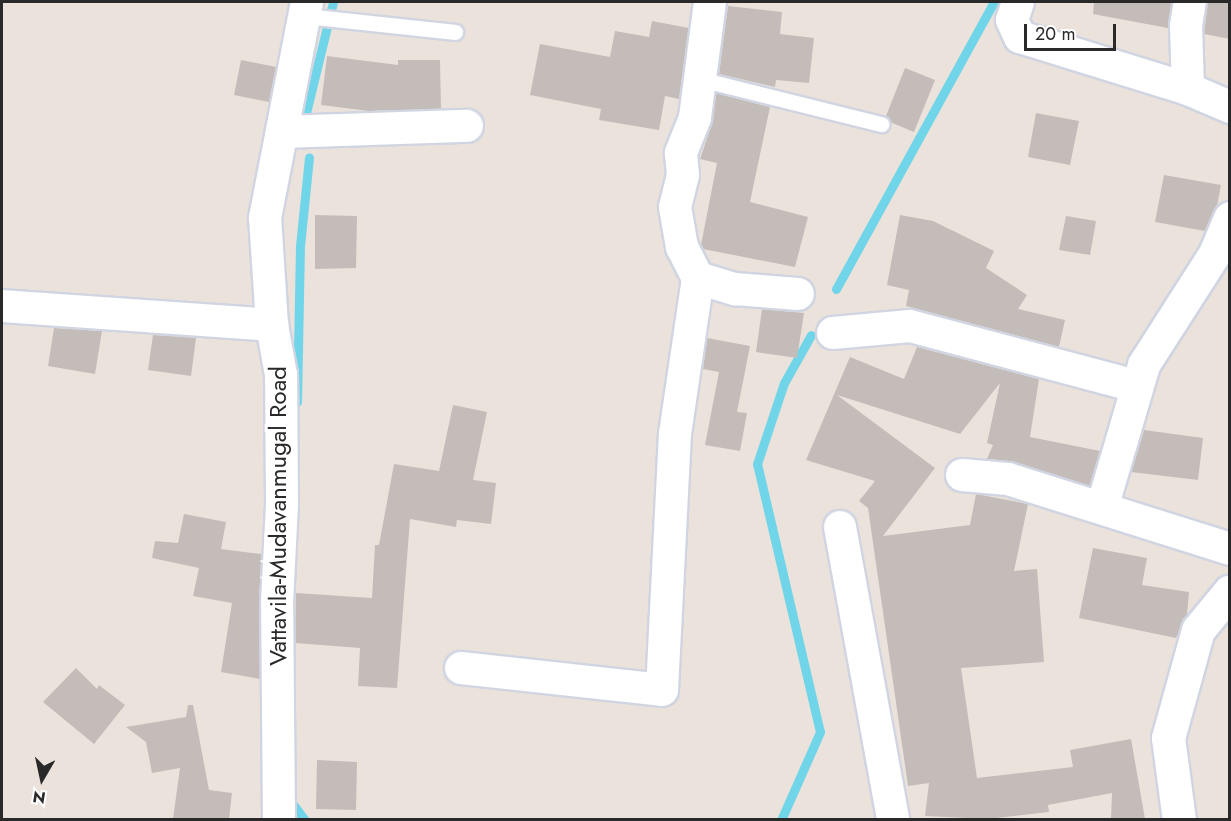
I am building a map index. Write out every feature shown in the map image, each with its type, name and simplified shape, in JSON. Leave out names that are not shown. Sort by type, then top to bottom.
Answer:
[{"type":"street","points":[[461,668],[662,690],[675,434],[698,278],[682,247],[675,207],[683,175],[681,153],[695,118],[710,2]]},
{"type":"street","points":[[1018,2],[1012,20],[1020,38],[1099,65],[1188,89],[1230,107]]},
{"type":"street","points":[[1188,89],[1186,26],[1191,2]]},
{"type":"street","name":"Vattavila-Mudavanmugal Road","points":[[279,819],[277,603],[282,504],[281,375],[272,325],[265,218],[306,9]]},
{"type":"street","points":[[282,132],[467,126]]},
{"type":"street","points":[[1102,508],[1144,365],[1222,257],[1230,218]]},
{"type":"street","points":[[698,278],[735,289],[798,294]]},
{"type":"street","points":[[2,306],[272,325]]},
{"type":"street","points":[[833,333],[910,326],[1136,386]]},
{"type":"street","points":[[962,475],[1008,479],[1230,549]]},
{"type":"street","points":[[840,527],[893,819]]},
{"type":"street","points":[[1179,819],[1168,738],[1198,630],[1230,591]]},
{"type":"lane","points":[[306,9],[455,32]]},
{"type":"lane","points":[[700,79],[881,124]]},
{"type":"building","points":[[1094,2],[1172,2],[1168,28],[1093,14]]},
{"type":"building","points":[[1208,2],[1230,2],[1230,39],[1204,34]]},
{"type":"building","points":[[728,6],[782,12],[780,34],[814,38],[809,83],[776,80],[775,87],[719,74]]},
{"type":"building","points":[[652,21],[689,28],[679,99],[665,96],[659,130],[599,120],[601,109],[530,95],[540,44],[610,57],[615,31],[649,37]]},
{"type":"building","points":[[327,56],[398,65],[398,60],[440,60],[441,109],[369,111],[321,105]]},
{"type":"building","points":[[241,60],[276,67],[269,102],[234,95]]},
{"type":"building","points":[[905,68],[935,80],[914,132],[890,122],[886,116]]},
{"type":"building","points":[[716,93],[770,107],[750,202],[808,217],[795,267],[703,249],[701,245],[717,163],[700,159],[713,121]]},
{"type":"building","points":[[1036,113],[1079,121],[1070,165],[1028,157]]},
{"type":"building","points":[[1164,175],[1221,185],[1217,206],[1205,231],[1155,222]]},
{"type":"building","points":[[315,215],[357,216],[356,268],[315,269]]},
{"type":"building","points":[[900,215],[933,221],[994,251],[986,268],[1027,295],[1018,309],[1065,320],[1059,347],[906,306],[909,290],[887,285]]},
{"type":"building","points":[[1066,216],[1096,221],[1090,255],[1059,250]]},
{"type":"building","points":[[762,309],[804,313],[797,358],[756,352]]},
{"type":"building","points":[[54,328],[102,331],[95,374],[48,366]]},
{"type":"building","points":[[153,335],[196,338],[191,376],[148,370]]},
{"type":"building","points":[[707,338],[750,346],[737,412],[747,413],[740,451],[705,445],[719,372],[703,369]]},
{"type":"building","points":[[917,347],[1039,379],[1030,437],[1100,451],[1090,486],[1013,462],[987,459],[993,445],[987,443],[1000,383],[960,434],[837,395],[935,468],[883,536],[970,525],[976,494],[1028,504],[1014,571],[1037,569],[1044,662],[961,668],[977,778],[1073,767],[1070,750],[1131,739],[1145,819],[1111,819],[1112,793],[1048,805],[1049,812],[988,819],[925,816],[929,783],[908,786],[868,508],[859,501],[875,481],[806,460],[850,357],[904,379]]},
{"type":"building","points":[[453,405],[487,412],[473,480],[496,483],[491,524],[457,520],[456,527],[410,519],[397,688],[358,686],[360,648],[295,643],[296,593],[372,598],[375,545],[379,545],[394,464],[439,471]]},
{"type":"building","points":[[1144,430],[1203,438],[1198,480],[1131,472]]},
{"type":"building","points":[[184,514],[226,522],[221,549],[261,554],[260,679],[221,672],[232,603],[193,596],[199,568],[152,558],[155,541],[178,543]]},
{"type":"building","points":[[1093,548],[1147,558],[1142,585],[1189,592],[1187,614],[1176,638],[1079,618]]},
{"type":"building","points":[[76,668],[97,689],[99,685],[125,705],[94,744],[43,702]]},
{"type":"building","points":[[188,705],[193,705],[209,790],[232,793],[229,819],[173,819],[180,768],[152,773],[146,742],[126,727],[186,717]]},
{"type":"building","points":[[317,760],[357,762],[356,810],[316,809]]},
{"type":"waterway","points":[[305,117],[333,2]]},
{"type":"waterway","points":[[836,289],[994,2]]},
{"type":"waterway","points":[[297,402],[300,246],[309,157]]},
{"type":"waterway","points":[[781,820],[820,732],[757,464],[784,383],[811,335]]},
{"type":"waterway","points":[[292,797],[292,803],[305,820]]}]
